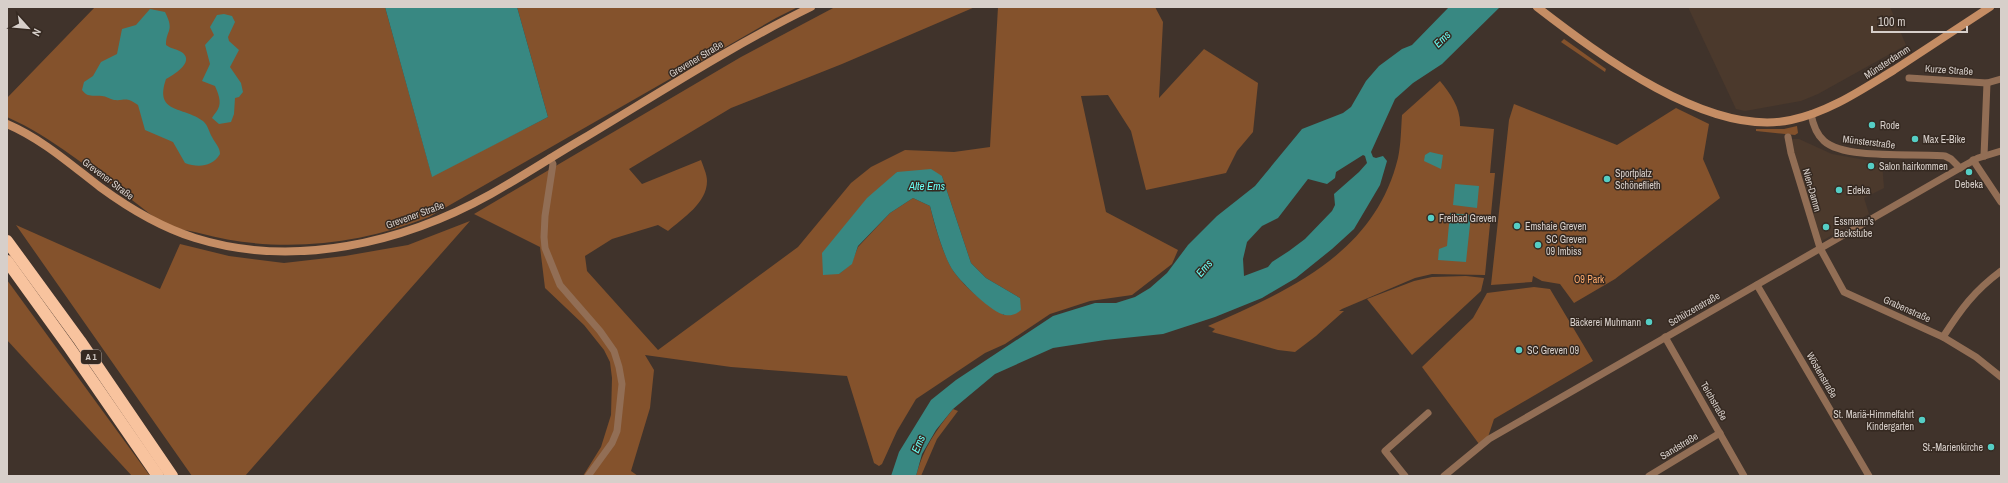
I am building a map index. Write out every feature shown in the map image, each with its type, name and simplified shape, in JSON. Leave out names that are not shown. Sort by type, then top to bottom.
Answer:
[{"type":"highway","name":"A 1","points":[[7,241],[80,341],[172,476]]},
{"type":"highway","name":"A 1","points":[[7,261],[69,347],[158,476]]},
{"type":"street","name":"Grevener Straße","points":[[7,124],[43,144],[100,187],[150,220],[195,238],[244,250],[276,253],[343,247],[408,230],[491,194],[728,52],[776,24],[811,7]]},
{"type":"street","points":[[1537,7],[1615,64],[1662,91],[1730,118],[1768,123],[1790,121],[1811,114]]},
{"type":"street","name":"Münsterdamm","points":[[1811,114],[1866,88],[1990,7]]},
{"type":"street","name":"Kurze Straße","points":[[1909,78],[1987,83],[2001,79]]},
{"type":"street","points":[[1984,156],[1987,83]]},
{"type":"street","name":"Münsterstraße","points":[[1811,114],[1813,126],[1818,135],[1834,147],[1870,154],[1945,156],[1951,158],[1960,168]]},
{"type":"street","name":"Nien-Damm","points":[[1788,137],[1791,153],[1820,248]]},
{"type":"street","points":[[1960,168],[1973,160],[2001,151]]},
{"type":"street","points":[[550,158],[553,164],[544,226],[546,248],[560,285],[571,300],[600,331],[614,351],[620,367],[622,384],[617,432],[612,443],[588,476]]},
{"type":"street","points":[[1973,160],[2001,202]]},
{"type":"street","name":"Schützenstraße","points":[[1444,476],[1489,439],[1960,168]]},
{"type":"street","name":"Grabenstraße","points":[[1820,248],[1844,292],[1943,336],[1976,357],[2001,377]]},
{"type":"street","points":[[1943,336],[1961,308],[1985,283],[2001,271]]},
{"type":"street","name":"Wöstenstraße","points":[[1757,285],[1869,476]]},
{"type":"street","name":"Teichstraße","points":[[1665,337],[1744,476]]},
{"type":"street","points":[[1405,476],[1385,451],[1428,412]]},
{"type":"street","name":"Sandstraße","points":[[1649,476],[1720,433]]},
{"type":"shaded area","points":[[1688,7],[1890,7],[1906,45],[1818,94],[1801,101],[1745,111],[1736,109]]},
{"type":"shaded area","points":[[1791,139],[1799,139],[1832,154],[1882,163],[1884,188],[1864,198],[1869,214],[1820,242],[1792,149]]},
{"type":"green space","points":[[95,7],[385,7],[432,176],[548,117],[517,7],[798,7],[776,18],[429,217],[373,235],[315,244],[286,245],[228,240],[168,226],[56,144],[7,117],[7,98]]},
{"type":"green space","points":[[835,7],[975,7],[842,64],[731,108],[629,169],[642,184],[701,160],[707,178],[706,189],[699,203],[668,231],[658,225],[612,239],[585,256],[587,271],[658,350],[798,247],[851,183],[871,167],[905,150],[954,152],[990,147],[998,7],[1155,7],[1163,22],[1159,98],[1204,49],[1258,83],[1253,132],[1237,151],[1226,173],[1146,190],[1131,131],[1108,95],[1081,96],[1106,212],[1178,250],[1172,264],[1132,295],[1090,301],[1050,314],[1005,344],[985,353],[916,399],[897,431],[882,464],[879,466],[874,463],[847,376],[731,367],[645,355],[654,370],[650,408],[631,471],[638,476],[583,476],[601,447],[611,415],[612,378],[610,362],[604,350],[584,325],[545,288],[540,247],[474,214],[741,57]],"holes":[[[897,172],[942,176],[971,263],[986,278],[1020,298],[1004,315],[977,296],[959,279],[950,266],[943,249],[930,206],[913,198],[890,213],[858,247],[851,264],[839,274]]]},
{"type":"green space","points":[[1564,39],[1606,69],[1605,72],[1561,42]]},
{"type":"green space","name":"Freibad Greven","points":[[1440,81],[1448,91],[1457,108],[1460,126],[1494,129],[1490,173],[1495,173],[1485,275],[1432,274],[1415,278],[1342,309],[1339,311],[1344,311],[1316,336],[1295,352],[1278,350],[1212,332],[1215,329],[1208,326],[1269,298],[1298,282],[1325,264],[1349,243],[1370,219],[1387,191],[1398,158],[1402,115]]},
{"type":"green space","name":"Sportplatz Schöneflieth","points":[[1514,104],[1617,145],[1676,108],[1709,124],[1703,159],[1720,198],[1615,279],[1574,303],[1560,284],[1542,281],[1533,276],[1532,282],[1491,285],[1509,120]]},
{"type":"green space","points":[[1797,126],[1798,133],[1795,135],[1756,131],[1756,129],[1784,129]]},
{"type":"green space","points":[[470,221],[245,476],[192,476],[16,225],[160,289],[180,244],[229,256],[284,263],[345,256],[408,245]]},
{"type":"green space","points":[[1466,276],[1484,278],[1481,291],[1412,355],[1367,299],[1414,281],[1432,277]]},
{"type":"green space","points":[[7,280],[150,476],[132,476],[7,340]]},
{"type":"green space","points":[[1534,287],[1550,289],[1593,361],[1494,419],[1488,437],[1479,444],[1422,367],[1473,318],[1487,293]]},
{"type":"green space","points":[[953,409],[958,411],[937,439],[921,476],[916,476],[926,448]]},
{"type":"water","points":[[385,7],[517,7],[548,117],[432,177]]},
{"type":"water","name":"Ems","points":[[1449,7],[1500,7],[1442,64],[1413,83],[1395,99],[1371,152],[1373,157],[1376,158],[1383,156],[1387,161],[1380,185],[1354,229],[1332,249],[1296,278],[1262,298],[1215,317],[1163,334],[1105,340],[1053,348],[995,374],[953,409],[936,430],[922,454],[916,476],[891,476],[899,452],[931,400],[956,380],[1053,316],[1095,303],[1116,303],[1135,297],[1150,288],[1167,273],[1188,245],[1217,216],[1255,186],[1302,129],[1343,113],[1351,107],[1366,81],[1379,66],[1402,49],[1412,45]],"holes":[[[1363,155],[1365,156],[1367,163],[1334,194],[1335,205],[1332,211],[1305,239],[1272,262],[1268,267],[1244,276],[1243,259],[1247,242],[1262,226],[1278,218],[1308,179],[1327,184],[1335,178],[1336,172]]]},
{"type":"water","points":[[150,9],[165,12],[170,27],[166,45],[183,53],[186,57],[184,65],[166,79],[163,90],[164,98],[167,104],[172,108],[195,116],[206,124],[220,152],[217,158],[209,164],[195,166],[185,163],[173,142],[145,130],[138,105],[134,102],[128,100],[114,100],[104,96],[91,96],[84,93],[82,90],[84,82],[93,76],[101,62],[117,54],[122,29],[136,25]]},
{"type":"water","points":[[224,14],[232,16],[235,22],[228,37],[229,41],[239,50],[230,67],[241,83],[243,92],[239,97],[235,98],[234,114],[231,122],[219,124],[212,118],[219,106],[220,100],[215,86],[202,81],[210,64],[205,45],[214,35],[210,27],[217,15]]},
{"type":"water","points":[[1430,152],[1443,155],[1441,169],[1424,161],[1425,155]]},
{"type":"water","name":"Alte Ems","points":[[931,169],[942,176],[971,263],[986,278],[1020,298],[1021,310],[1018,313],[1005,315],[999,313],[978,297],[964,283],[950,266],[940,240],[930,206],[913,198],[890,213],[858,246],[852,264],[839,274],[823,275],[822,253],[867,198],[897,172]]},
{"type":"water","points":[[1455,184],[1479,186],[1477,208],[1453,205]]},
{"type":"water","points":[[1450,213],[1471,215],[1466,262],[1438,260],[1439,249],[1447,246]]},
{"type":"place","name":"Rode","points":[[1872,125]]},
{"type":"place","name":"Max E-Bike","points":[[1915,139]]},
{"type":"place","name":"Salon hairkommen","points":[[1871,166]]},
{"type":"place","name":"Debeka","points":[[1969,172]]},
{"type":"place","name":"Sportplatz Schöneflieth","points":[[1607,179]]},
{"type":"place","name":"Edeka","points":[[1839,190]]},
{"type":"place","name":"Freibad Greven","points":[[1431,218]]},
{"type":"place","name":"Emshaie Greven","points":[[1517,226]]},
{"type":"place","name":"Essmann's Backstube","points":[[1826,227]]},
{"type":"place","name":"SC Greven 09 Imbiss","points":[[1538,245]]},
{"type":"place","name":"Bäckerei Muhmann","points":[[1649,322]]},
{"type":"place","name":"SC Greven 09","points":[[1519,350]]},
{"type":"place","name":"St. Mariä-Himmelfahrt Kindergarten","points":[[1922,420]]},
{"type":"place","name":"St.-Marienkirche","points":[[1991,447]]},
{"type":"park label","name":"O9 Park","points":[[1589,279]]}]
